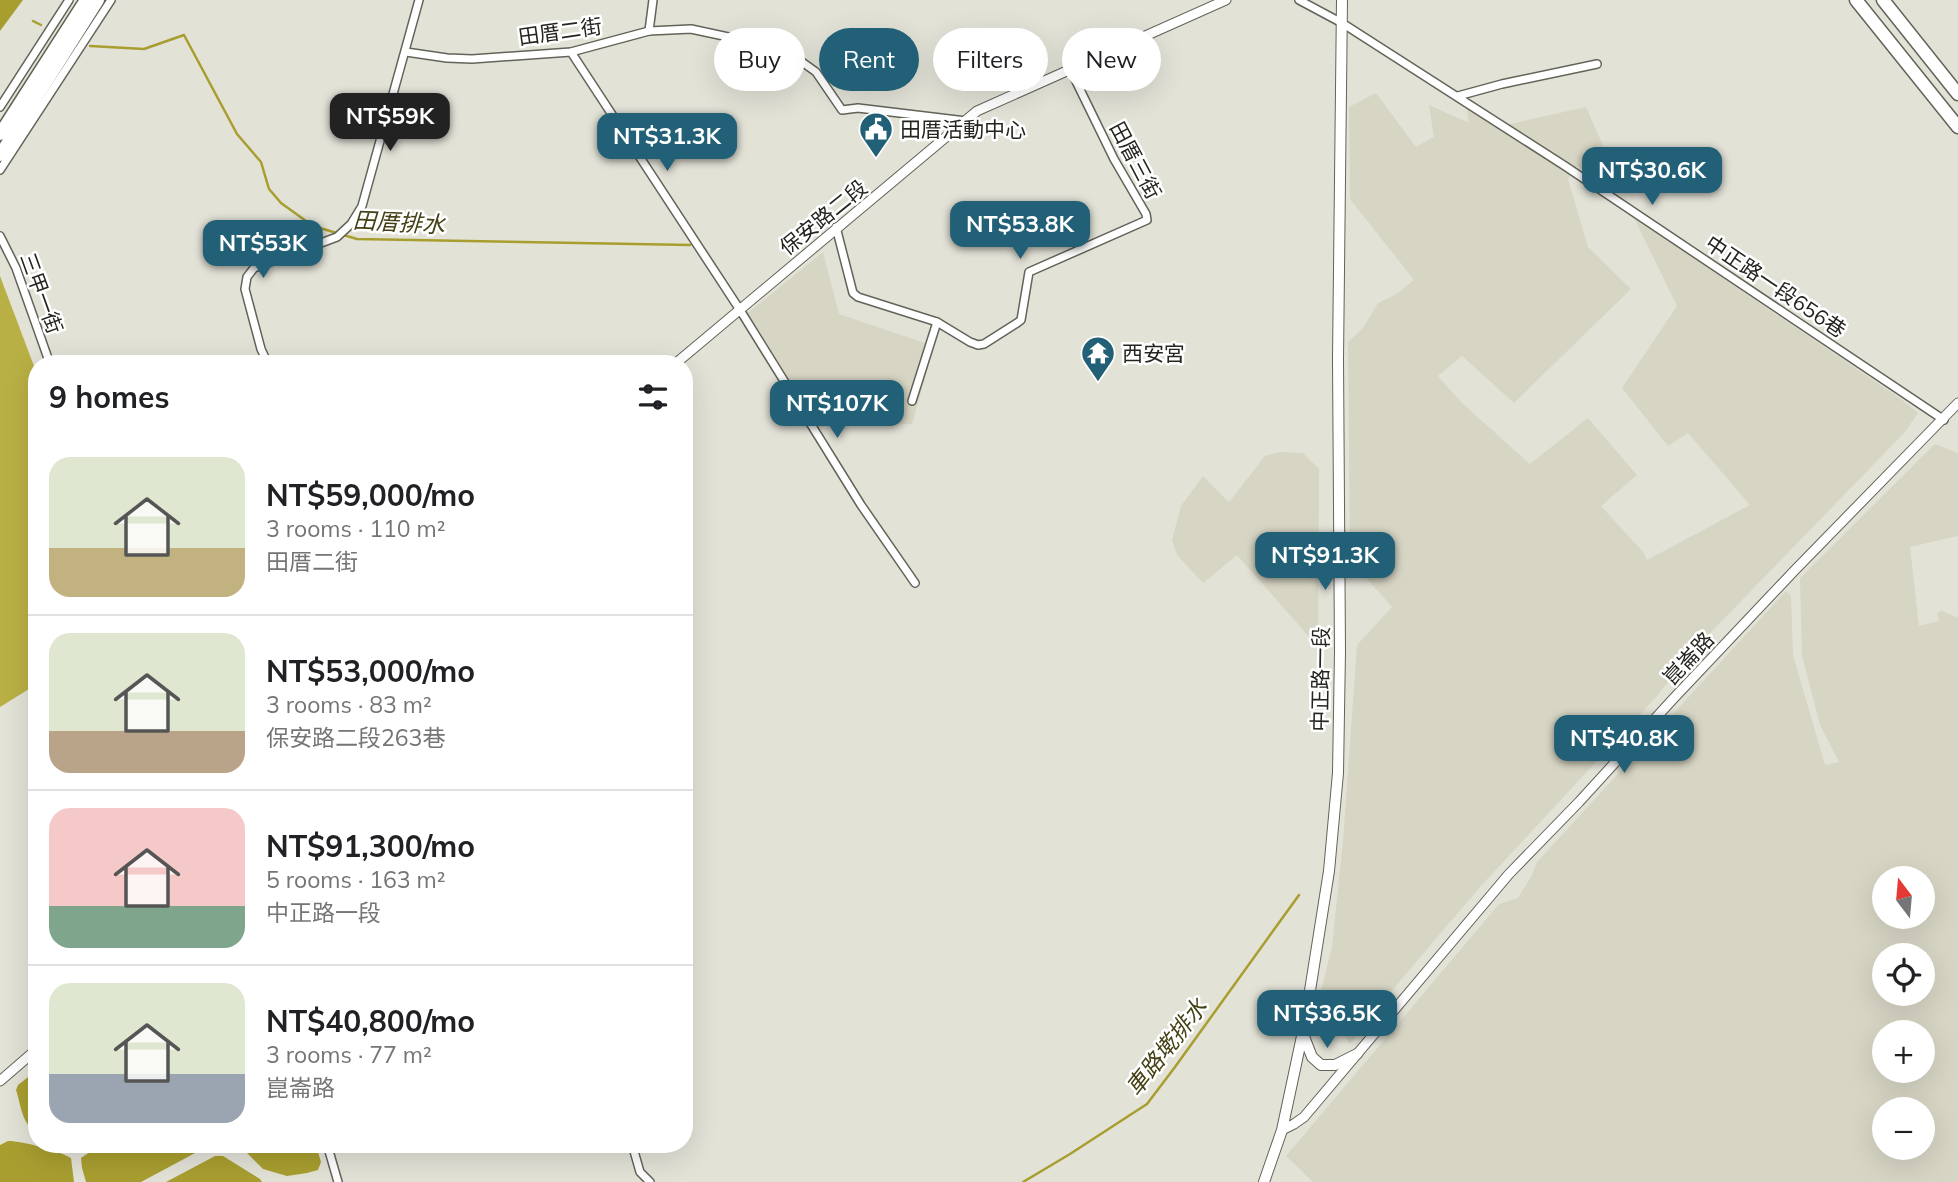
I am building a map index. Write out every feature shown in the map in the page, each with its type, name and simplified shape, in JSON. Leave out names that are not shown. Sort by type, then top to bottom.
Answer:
[{"type":"highway","points":[[0,134],[86,0]]},
{"type":"highway","points":[[0,155],[98,0]]},
{"type":"highway","points":[[1856,0],[1958,127]]},
{"type":"highway","points":[[1883,0],[1958,94]]},
{"type":"main road","name":"中正路一段","points":[[1264,1182],[1282,1130],[1303,1034],[1329,871],[1338,773],[1338,359],[1342,0]]},
{"type":"main road","points":[[1303,1034],[1312,1057],[1321,1065],[1335,1065],[1357,1054]]},
{"type":"street","points":[[0,107],[69,0]]},
{"type":"street","points":[[0,170],[111,0]]},
{"type":"street","points":[[264,355],[245,289],[247,277],[254,268],[339,235],[351,224],[362,206],[419,0]]},
{"type":"street","points":[[649,31],[653,0]]},
{"type":"street","name":"保安路二段","points":[[1161,29],[1226,0]]},
{"type":"street","name":"中正路一段656巷","points":[[1299,0],[1342,23],[1458,96],[1944,420]]},
{"type":"street","name":"田厝二街","points":[[406,52],[472,59],[571,52],[649,31],[691,29],[784,49],[816,72],[842,110],[858,108],[965,121]]},
{"type":"street","points":[[571,52],[740,310],[861,505],[915,583]]},
{"type":"street","points":[[1458,96],[1597,64]]},
{"type":"street","name":"保安路二段","points":[[686,355],[977,111],[1062,73]]},
{"type":"street","name":"田厝三街","points":[[836,228],[853,293],[858,297],[937,322],[970,342],[984,344],[1021,320],[1029,272],[1147,220],[1081,91]]},
{"type":"street","name":"三甲一街","points":[[0,236],[16,268],[47,355]]},
{"type":"street","points":[[912,401],[937,322]]},
{"type":"street","name":"崑崙路","points":[[1282,1130],[1304,1117],[1509,874],[1794,571],[1958,403]]},
{"type":"street","points":[[0,1082],[28,1057]]},
{"type":"street","points":[[330,1153],[338,1182]]},
{"type":"street","points":[[635,1153],[640,1172],[650,1182]]},
{"type":"shaded area","points":[[0,0],[23,0],[0,31]]},
{"type":"shaded area","points":[[1376,93],[1416,147],[1434,137],[1429,105],[1469,123],[1466,105],[1501,126],[1586,107],[1620,184],[1614,187],[1577,166],[1568,179],[1588,247],[1631,289],[1514,403],[1462,356],[1438,376],[1462,403],[1530,464],[1588,418],[1637,475],[1601,506],[1643,552],[1647,560],[1750,505],[1688,433],[1668,446],[1622,388],[1677,306],[1634,218],[1918,413],[1905,432],[1687,657],[1658,695],[1480,887],[1350,1044],[1319,999],[1332,947],[1343,841],[1357,645],[1392,607],[1350,560],[1348,342],[1363,328],[1378,303],[1395,295],[1414,280],[1350,199],[1349,107]]},
{"type":"shaded area","points":[[823,252],[839,314],[934,346],[912,424],[856,425],[862,387],[782,383],[744,316]]},
{"type":"shaded area","points":[[0,276],[30,355],[28,690],[0,707]]},
{"type":"shaded area","points":[[1935,444],[1958,453],[1958,536],[1910,547],[1919,626],[1939,621],[1937,613],[1942,611],[1958,618],[1958,1182],[1313,1182],[1286,1156],[1499,904],[1518,898],[1537,862],[1786,591],[1791,596],[1793,655],[1825,765],[1839,762],[1820,725],[1802,656],[1800,578]]},
{"type":"shaded area","points":[[1279,452],[1303,453],[1319,469],[1318,647],[1237,555],[1203,583],[1177,555],[1172,540],[1181,506],[1203,476],[1229,502],[1265,456]]},
{"type":"shaded area","points":[[28,1077],[28,1125],[16,1090]]},
{"type":"shaded area","points":[[8,1141],[22,1143],[28,1144],[28,1153],[60,1153],[71,1158],[74,1182],[0,1182],[0,1145]]},
{"type":"shaded area","points":[[88,1153],[195,1153],[141,1182],[86,1182],[81,1158]]},
{"type":"shaded area","points":[[247,1153],[318,1153],[321,1162],[318,1170],[287,1176],[263,1169]]},
{"type":"shaded area","points":[[215,1156],[223,1156],[262,1182],[166,1182]]},
{"type":"waterway","name":"田厝排水","points":[[33,21],[41,25]]},
{"type":"waterway","name":"田厝排水","points":[[90,46],[144,49],[184,35],[237,134],[261,162],[269,189],[281,203],[313,226],[357,239],[690,245]]},
{"type":"waterway","name":"車路墘排水","points":[[1023,1182],[1147,1104],[1299,895]]},
{"type":"place","name":"田厝活動中心","points":[[876,159]]},
{"type":"place","name":"西安宮","points":[[1098,383]]}]
